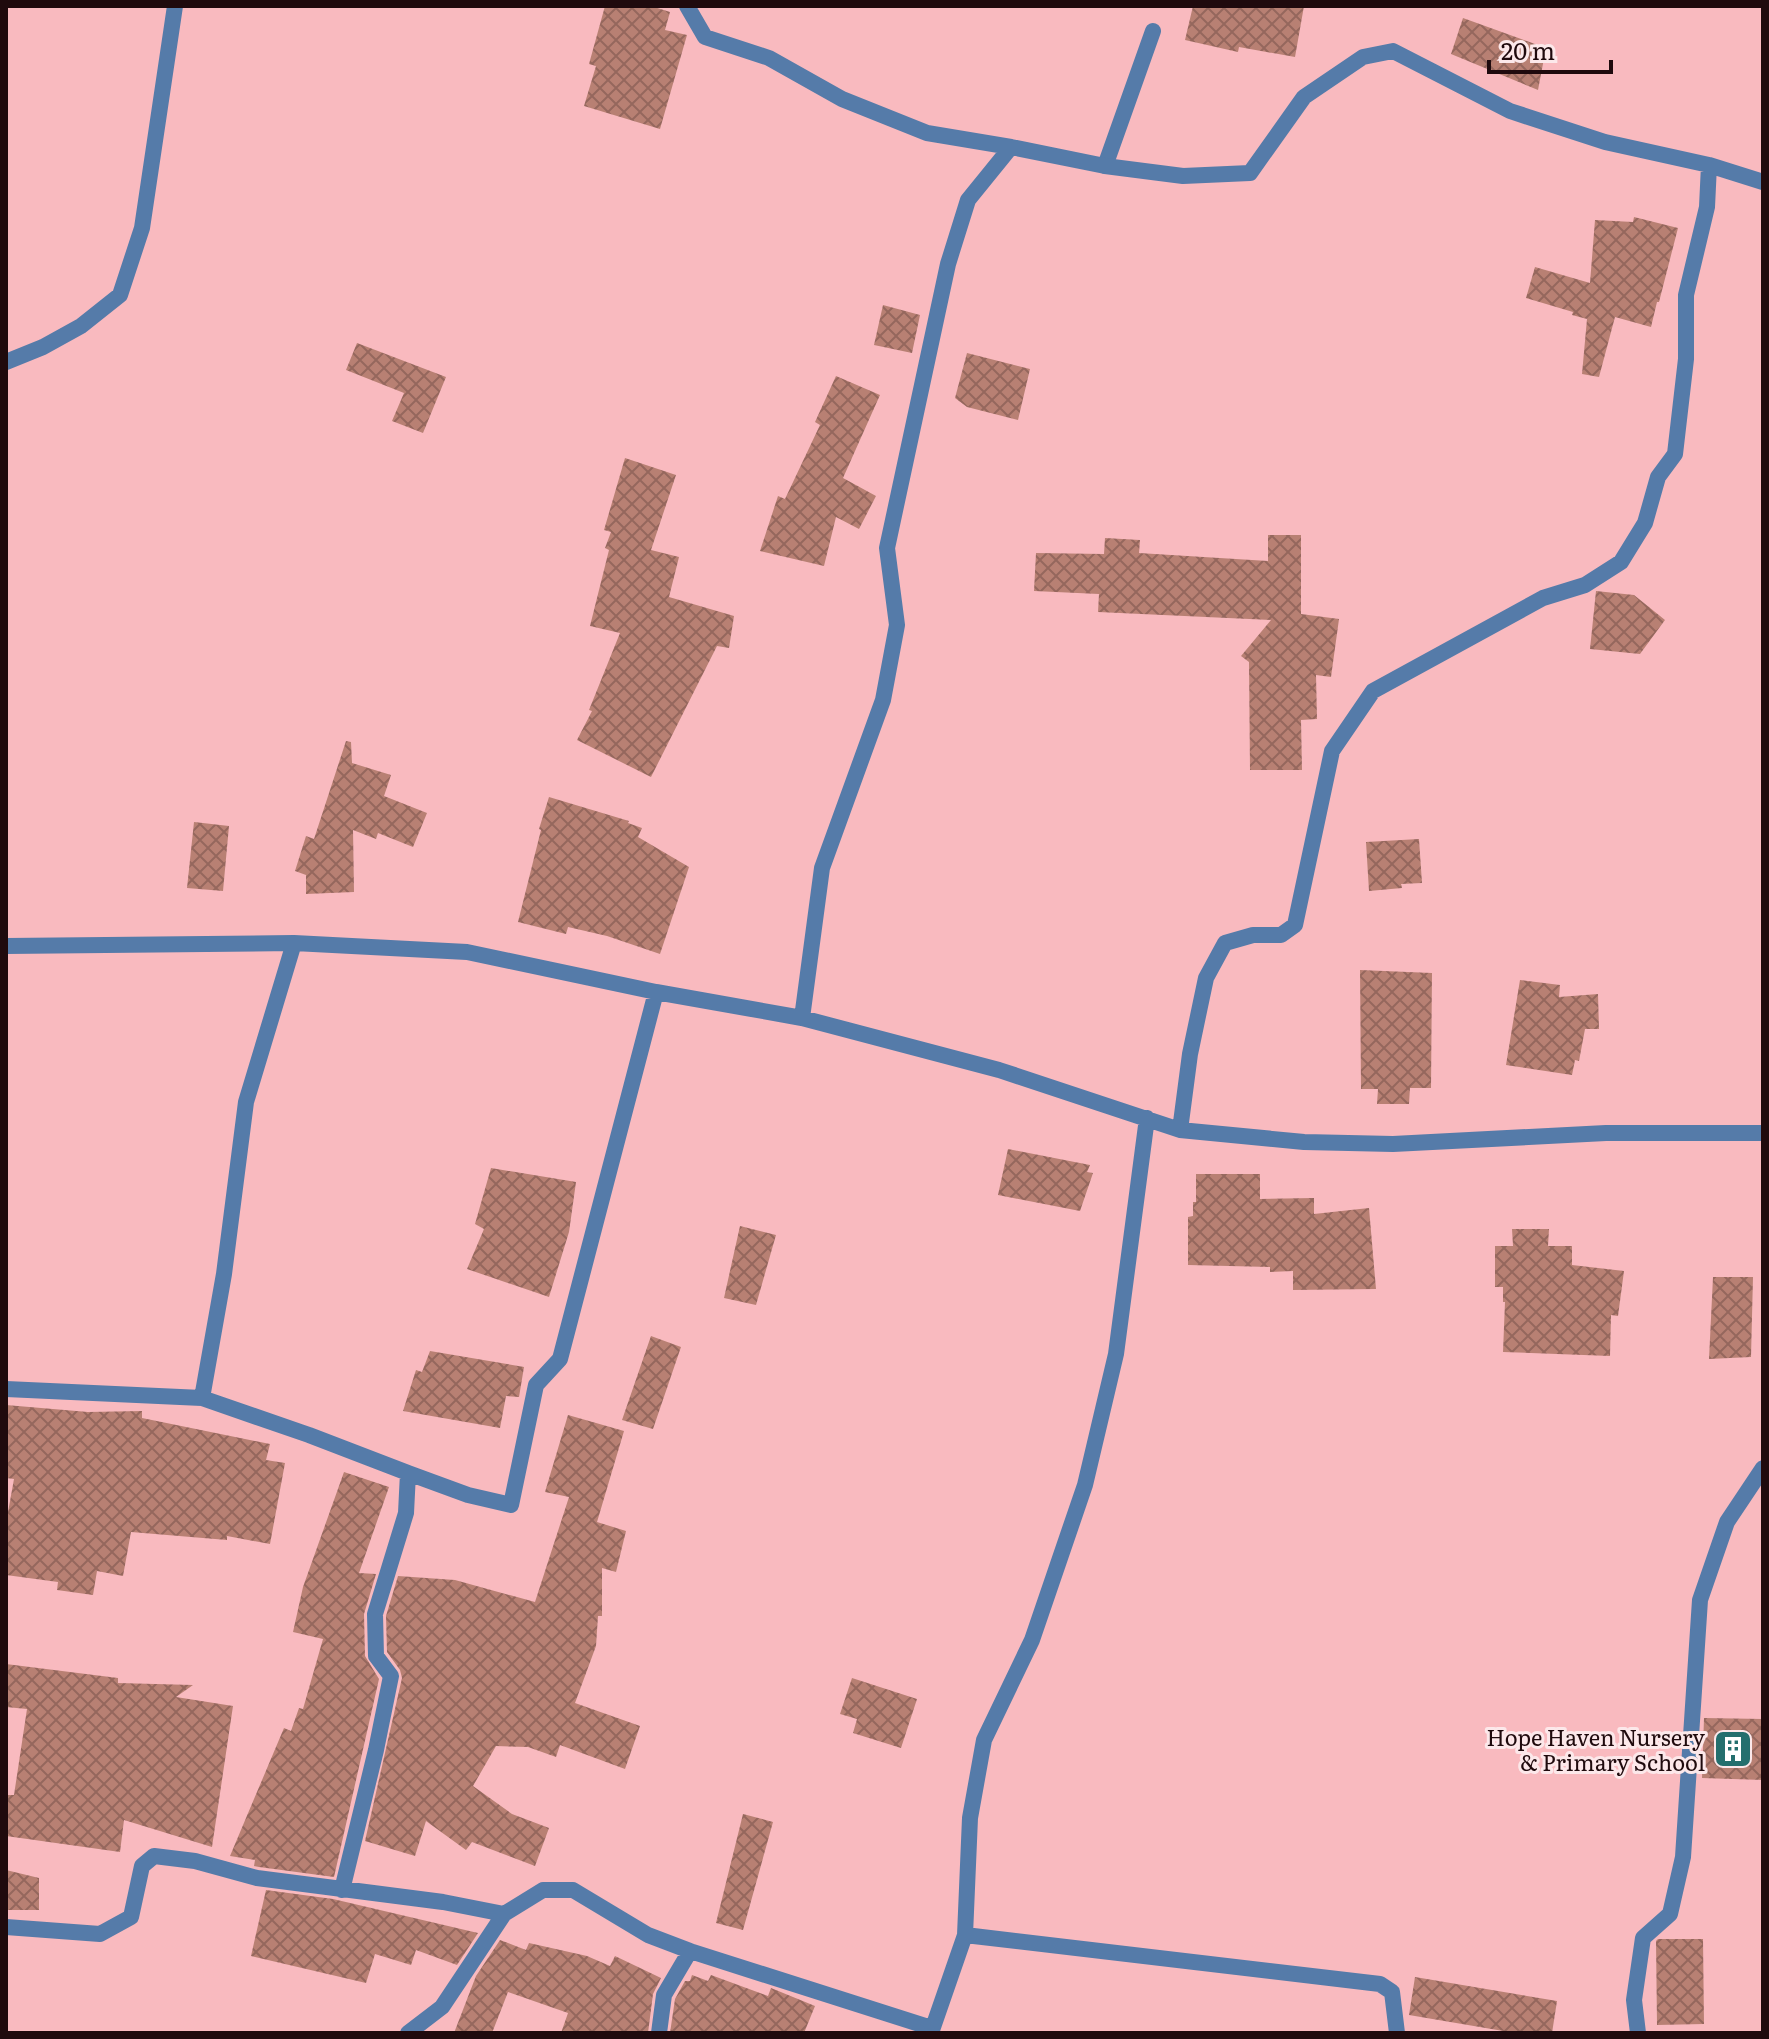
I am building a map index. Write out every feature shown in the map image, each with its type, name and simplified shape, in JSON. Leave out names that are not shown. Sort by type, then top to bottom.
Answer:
[{"type":"street","points":[[6,362],[43,347],[81,326],[120,295],[142,228],[175,6]]},
{"type":"street","points":[[687,6],[705,37],[769,58],[842,99],[927,133],[1105,166],[1183,176],[1250,173],[1304,97],[1363,57],[1393,51],[1510,111],[1605,142],[1709,165],[1763,182]]},
{"type":"street","points":[[1105,166],[1153,31]]},
{"type":"street","points":[[802,1018],[822,868],[883,700],[897,625],[887,548],[948,264],[968,200],[1011,147]]},
{"type":"street","points":[[1180,1130],[1190,1054],[1206,978],[1225,943],[1253,935],[1281,935],[1295,925],[1332,751],[1373,691],[1543,598],[1585,585],[1621,562],[1645,523],[1658,477],[1675,454],[1686,359],[1686,295],[1707,207],[1709,165]]},
{"type":"street","points":[[6,946],[294,943],[467,952],[656,992],[802,1018],[999,1070],[1180,1130],[1304,1142],[1393,1144],[1606,1133],[1763,1133]]},
{"type":"street","points":[[202,1398],[224,1274],[246,1102],[294,943]]},
{"type":"street","points":[[6,1389],[202,1398],[468,1495],[511,1505],[536,1385],[560,1359],[656,992]]},
{"type":"street","points":[[408,2033],[442,2007],[504,1914],[543,1890],[573,1890],[648,1935],[932,2030],[965,1935],[970,1818],[984,1740],[1032,1640],[1085,1485],[1116,1354],[1147,1118]]},
{"type":"street","points":[[1638,2033],[1634,2000],[1643,1938],[1670,1914],[1683,1857],[1700,1600],[1727,1522],[1763,1468]]},
{"type":"street","points":[[342,1890],[391,1676],[376,1656],[375,1614],[406,1513],[408,1473]]},
{"type":"street","points":[[6,1927],[100,1934],[131,1917],[142,1866],[154,1856],[195,1861],[257,1878],[443,1902],[504,1914]]},
{"type":"street","points":[[965,1935],[1380,1984],[1392,1992],[1397,2033]]},
{"type":"street","points":[[659,2033],[664,1995],[690,1951]]},
{"type":"building","points":[[605,6],[651,6],[670,12],[665,30],[687,35],[660,129],[584,106],[596,66],[589,64]]},
{"type":"building","points":[[1193,6],[1304,6],[1295,57],[1239,47],[1238,52],[1185,40]]},
{"type":"building","points":[[1463,18],[1546,48],[1538,90],[1451,54]]},
{"type":"building","points":[[1634,217],[1678,228],[1651,327],[1615,317],[1599,377],[1582,374],[1587,319],[1526,298],[1535,267],[1590,283],[1595,220],[1633,222]]},
{"type":"building","points":[[883,305],[920,315],[912,353],[874,345]]},
{"type":"building","points":[[357,343],[446,377],[423,433],[392,421],[404,393],[346,370]]},
{"type":"building","points":[[967,353],[1030,369],[1018,420],[967,407],[955,398]]},
{"type":"building","points":[[836,376],[880,395],[843,478],[876,496],[859,529],[836,517],[824,566],[760,551],[778,496],[785,499],[820,425],[815,422]]},
{"type":"building","points":[[625,458],[676,475],[651,550],[679,557],[669,597],[734,616],[729,648],[717,646],[651,777],[577,740],[592,711],[589,710],[620,633],[590,626],[609,550],[605,548],[611,532],[604,530]]},
{"type":"building","points":[[1268,535],[1301,535],[1301,614],[1339,619],[1331,677],[1316,675],[1317,719],[1301,720],[1302,770],[1250,770],[1249,662],[1241,656],[1271,620],[1098,612],[1099,594],[1034,591],[1036,553],[1104,554],[1105,538],[1140,540],[1139,553],[1268,561]]},
{"type":"building","points":[[1596,591],[1634,595],[1665,620],[1640,654],[1590,649]]},
{"type":"building","points":[[346,741],[351,742],[352,763],[391,775],[384,796],[427,813],[413,847],[378,833],[376,839],[353,830],[354,892],[306,894],[306,875],[295,871],[306,836],[314,839]]},
{"type":"building","points":[[549,797],[629,821],[642,828],[638,837],[689,867],[660,954],[568,927],[566,934],[518,922]]},
{"type":"building","points":[[194,822],[229,826],[223,891],[187,888]]},
{"type":"building","points":[[1419,839],[1422,883],[1369,891],[1366,842]]},
{"type":"building","points":[[1360,970],[1432,973],[1431,1088],[1410,1088],[1409,1104],[1377,1104],[1378,1089],[1361,1089]]},
{"type":"building","points":[[1520,980],[1560,985],[1559,997],[1598,994],[1599,1029],[1585,1029],[1579,1061],[1575,1060],[1572,1075],[1506,1065]]},
{"type":"building","points":[[1008,1149],[1090,1165],[1087,1172],[1093,1173],[1080,1211],[998,1195]]},
{"type":"building","points":[[491,1168],[576,1182],[569,1232],[549,1297],[467,1269],[484,1229],[475,1224]]},
{"type":"building","points":[[1196,1174],[1260,1174],[1260,1199],[1314,1198],[1314,1214],[1369,1208],[1376,1289],[1293,1290],[1293,1271],[1270,1272],[1270,1267],[1188,1265],[1188,1217],[1193,1216],[1193,1202],[1196,1202]]},
{"type":"building","points":[[740,1226],[776,1235],[756,1305],[724,1298]]},
{"type":"building","points":[[1512,1229],[1549,1229],[1548,1246],[1572,1246],[1572,1265],[1624,1271],[1618,1316],[1611,1315],[1610,1356],[1503,1352],[1505,1302],[1503,1287],[1495,1287],[1495,1246],[1513,1246]]},
{"type":"building","points":[[1713,1277],[1753,1277],[1751,1357],[1709,1359]]},
{"type":"building","points":[[651,1336],[681,1347],[653,1429],[622,1420]]},
{"type":"building","points":[[430,1351],[524,1367],[519,1397],[506,1396],[500,1428],[403,1411],[416,1370],[422,1372]]},
{"type":"building","points":[[6,1405],[88,1412],[142,1411],[142,1418],[270,1444],[266,1460],[285,1463],[270,1544],[227,1536],[227,1540],[131,1532],[123,1576],[97,1571],[93,1595],[57,1590],[58,1582],[6,1575],[6,1523],[14,1479],[6,1478]]},
{"type":"building","points":[[568,1415],[624,1431],[597,1522],[626,1531],[616,1572],[602,1568],[602,1616],[598,1616],[596,1646],[575,1703],[640,1726],[625,1769],[560,1745],[556,1757],[528,1747],[496,1746],[473,1786],[512,1814],[549,1828],[535,1866],[472,1842],[466,1850],[426,1821],[415,1856],[365,1841],[402,1678],[387,1652],[386,1616],[398,1576],[455,1580],[535,1602],[569,1497],[545,1492]]},
{"type":"building","points":[[344,1472],[389,1487],[359,1573],[376,1574],[364,1614],[365,1656],[379,1679],[334,1877],[254,1866],[255,1860],[230,1856],[284,1728],[291,1731],[299,1708],[303,1709],[323,1639],[293,1632],[303,1587]]},
{"type":"building","points":[[6,1664],[118,1678],[118,1683],[193,1685],[176,1697],[233,1706],[212,1847],[124,1820],[120,1852],[6,1836],[6,1795],[14,1795],[27,1709],[6,1707]]},
{"type":"building","points":[[852,1678],[917,1699],[901,1748],[853,1733],[857,1719],[840,1714]]},
{"type":"building","name":"Hope Haven Nursery & Primary School","points":[[1704,1718],[1763,1719],[1763,1780],[1702,1778]]},
{"type":"building","points":[[743,1814],[773,1822],[743,1930],[716,1923]]},
{"type":"building","points":[[6,1870],[39,1878],[39,1910],[6,1910]]},
{"type":"building","points":[[266,1890],[333,1899],[478,1933],[457,1965],[416,1950],[411,1965],[375,1954],[366,1983],[251,1956]]},
{"type":"building","points":[[1658,1939],[1703,1939],[1704,2024],[1657,2025]]},
{"type":"building","points":[[500,1940],[526,1950],[529,1943],[587,1956],[610,1966],[615,1956],[661,1978],[653,1994],[648,2033],[561,2033],[568,2013],[508,1992],[492,2033],[454,2033],[476,1976]]},
{"type":"building","points":[[692,1975],[708,1981],[711,1975],[768,1996],[771,1988],[815,2006],[804,2033],[670,2033],[675,1999]]},
{"type":"building","points":[[1415,1977],[1557,2001],[1552,2033],[1515,2033],[1409,2015]]},
{"type":"place","name":"Hope Haven Nursery & Primary School","points":[[1733,1749]]}]
